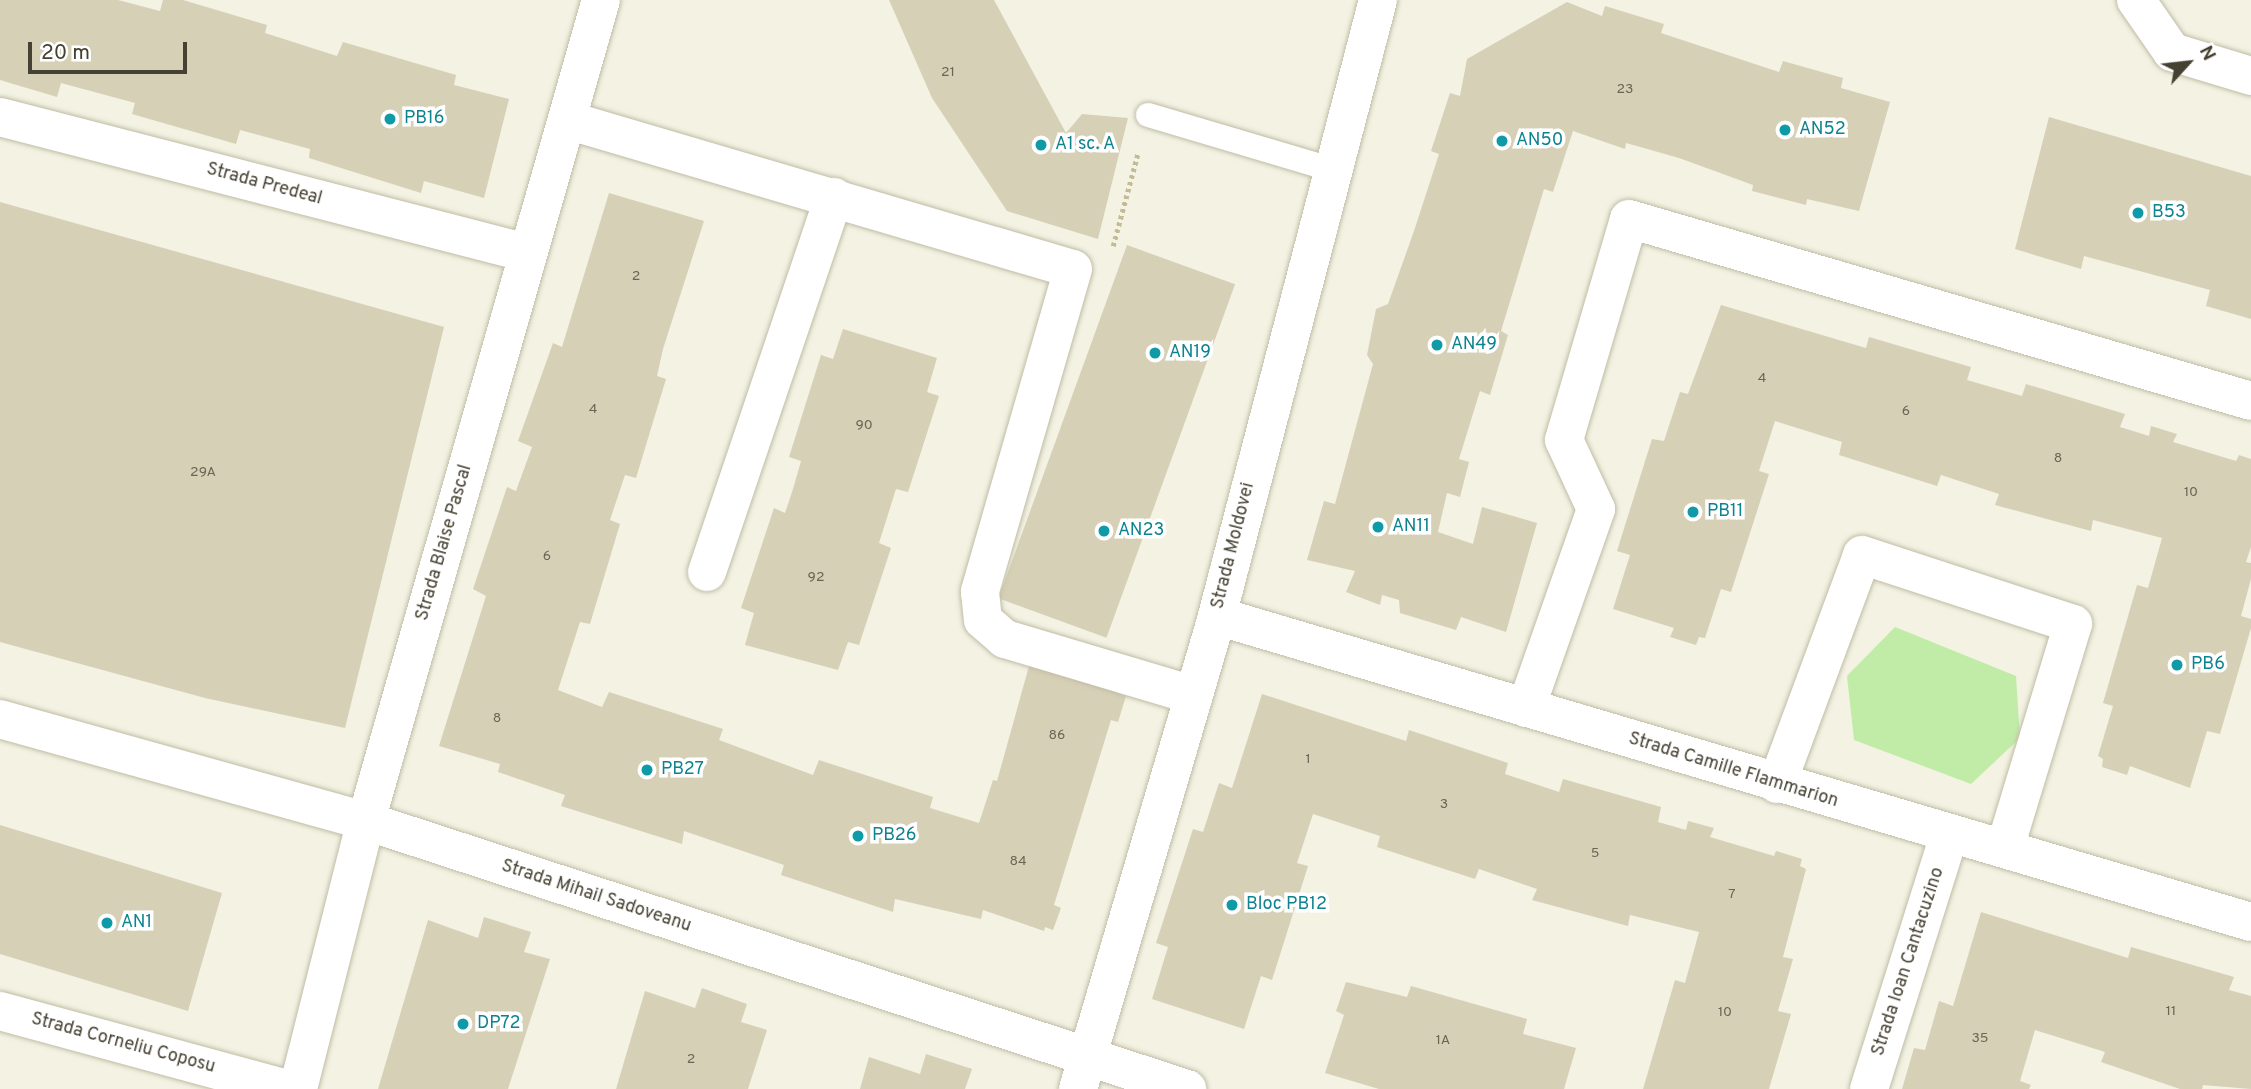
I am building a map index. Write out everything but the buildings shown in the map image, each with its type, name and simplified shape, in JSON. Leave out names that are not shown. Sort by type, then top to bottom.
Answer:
[{"type":"street","name":"Strada Blaise Pascal","points":[[298,1089],[366,821],[601,0]]},
{"type":"street","name":"Strada Moldovei","points":[[1083,1073],[1217,616],[1330,169],[1378,0]]},
{"type":"street","points":[[2136,0],[2172,52],[2251,76]]},
{"type":"street","name":"Strada Predeal","points":[[0,117],[527,253]]},
{"type":"street","points":[[567,120],[1073,269],[980,592],[983,620],[1004,639],[1193,695]]},
{"type":"street","points":[[707,572],[834,197]]},
{"type":"street","points":[[1526,708],[1596,509],[1564,440],[1629,219],[2251,401]]},
{"type":"street","points":[[1777,784],[1862,555],[2073,624],[2005,848]]},
{"type":"street","name":"Strada Camille Flammarion","points":[[1217,616],[1949,835],[2005,848],[2251,922]]},
{"type":"street","name":"Strada Mihail Sadoveanu","points":[[0,719],[366,821],[1083,1073],[1187,1089]]},
{"type":"street","name":"Strada Ioan Cantacuzino","points":[[1869,1089],[1949,835]]},
{"type":"street","name":"Strada Corneliu Coposu","points":[[0,1011],[287,1089]]},
{"type":"lane","points":[[1148,115],[1330,169]]},
{"type":"path","points":[[1073,269],[1111,254],[1148,115]]},
{"type":"green space","points":[[1895,627],[2016,676],[2020,738],[1971,784],[1854,740],[1847,676]]},
{"type":"place","name":"PB16","points":[[390,119]]},
{"type":"place","name":"AN52","points":[[1785,130]]},
{"type":"place","name":"AN50","points":[[1502,141]]},
{"type":"place","name":"A1 sc. A","points":[[1041,145]]},
{"type":"place","name":"B53","points":[[2138,213]]},
{"type":"place","name":"AN49","points":[[1437,345]]},
{"type":"place","name":"AN19","points":[[1155,353]]},
{"type":"place","name":"PB11","points":[[1693,512]]},
{"type":"place","name":"AN11","points":[[1378,527]]},
{"type":"place","name":"AN23","points":[[1104,531]]},
{"type":"place","name":"PB6","points":[[2177,665]]},
{"type":"place","name":"PB27","points":[[647,770]]},
{"type":"place","name":"PB26","points":[[858,836]]},
{"type":"place","name":"Bloc PB12","points":[[1232,905]]},
{"type":"place","name":"AN1","points":[[107,923]]},
{"type":"place","name":"DP72","points":[[463,1024]]}]
